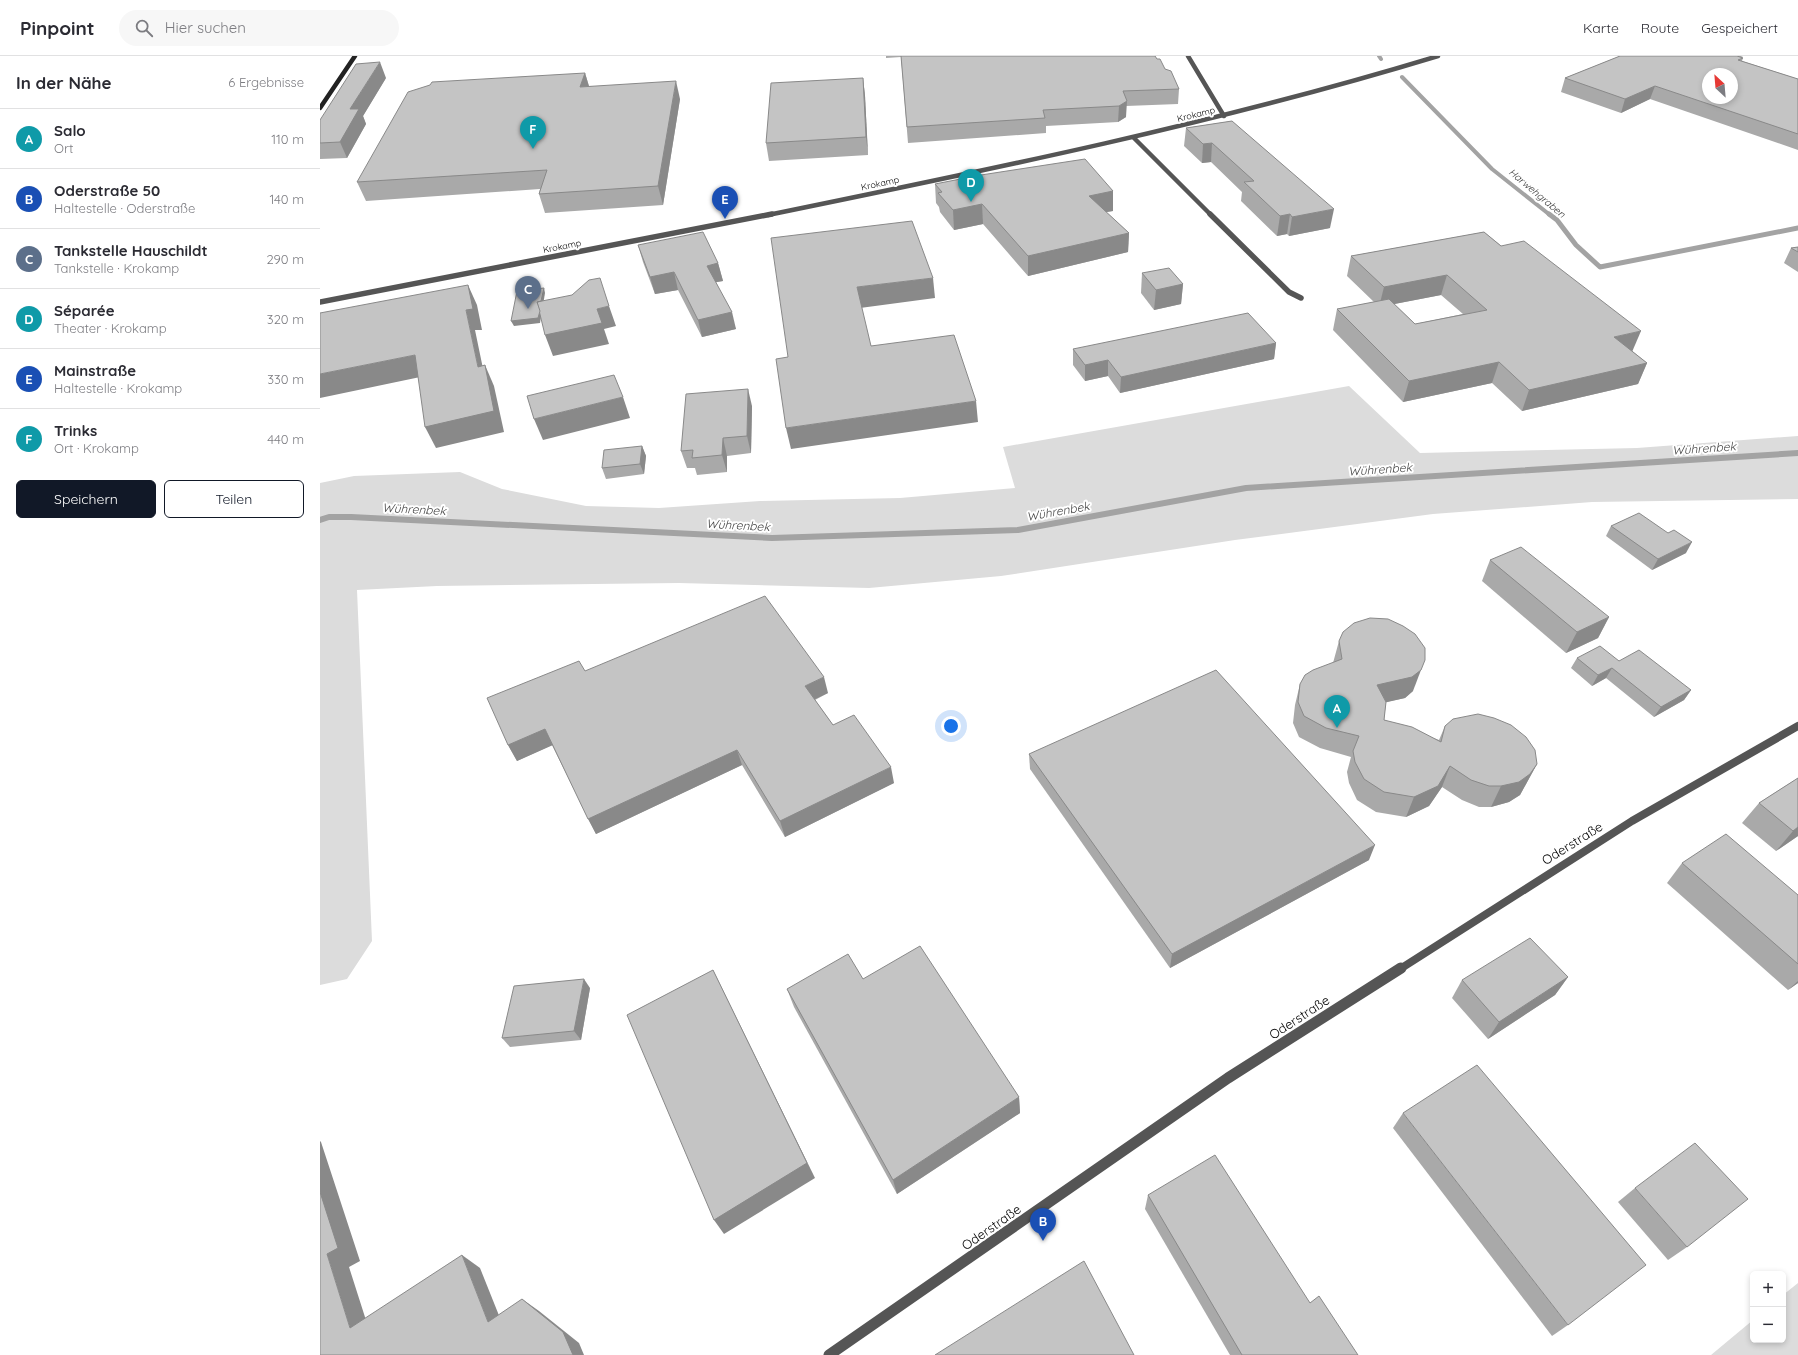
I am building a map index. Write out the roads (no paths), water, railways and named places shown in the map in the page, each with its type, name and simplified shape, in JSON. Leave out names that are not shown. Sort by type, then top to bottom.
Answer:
[{"type":"street","points":[[320,108],[355,56]]},
{"type":"street","points":[[1188,56],[1224,116]]},
{"type":"street","name":"Krokamp","points":[[320,302],[790,210],[1134,138],[1224,116],[1438,56]]},
{"type":"street","points":[[1134,138],[1289,292],[1301,298]]},
{"type":"street","name":"Oderstraße","points":[[829,1355],[1228,1078],[1632,821],[1798,726]]},
{"type":"waterway","name":"Harwehgraben","points":[[1402,77],[1492,169],[1550,215]]},
{"type":"waterway","name":"Harwehgraben","points":[[1549,214],[1557,220],[1576,245],[1600,267],[1798,228]]},
{"type":"waterway","name":"Wührenbek","points":[[320,520],[329,517],[351,517],[772,538],[1018,530],[1246,488],[1798,453]]},
{"type":"place","name":"Trinks","points":[[533,149]]},
{"type":"place","name":"Séparée","points":[[971,202]]},
{"type":"place","name":"Mainstraße","points":[[725,219]]},
{"type":"place","name":"Tankstelle Hauschildt","points":[[528,309]]},
{"type":"place","name":"Salo","points":[[1337,728]]},
{"type":"place","name":"Oderstraße 50","points":[[1043,1241]]}]
